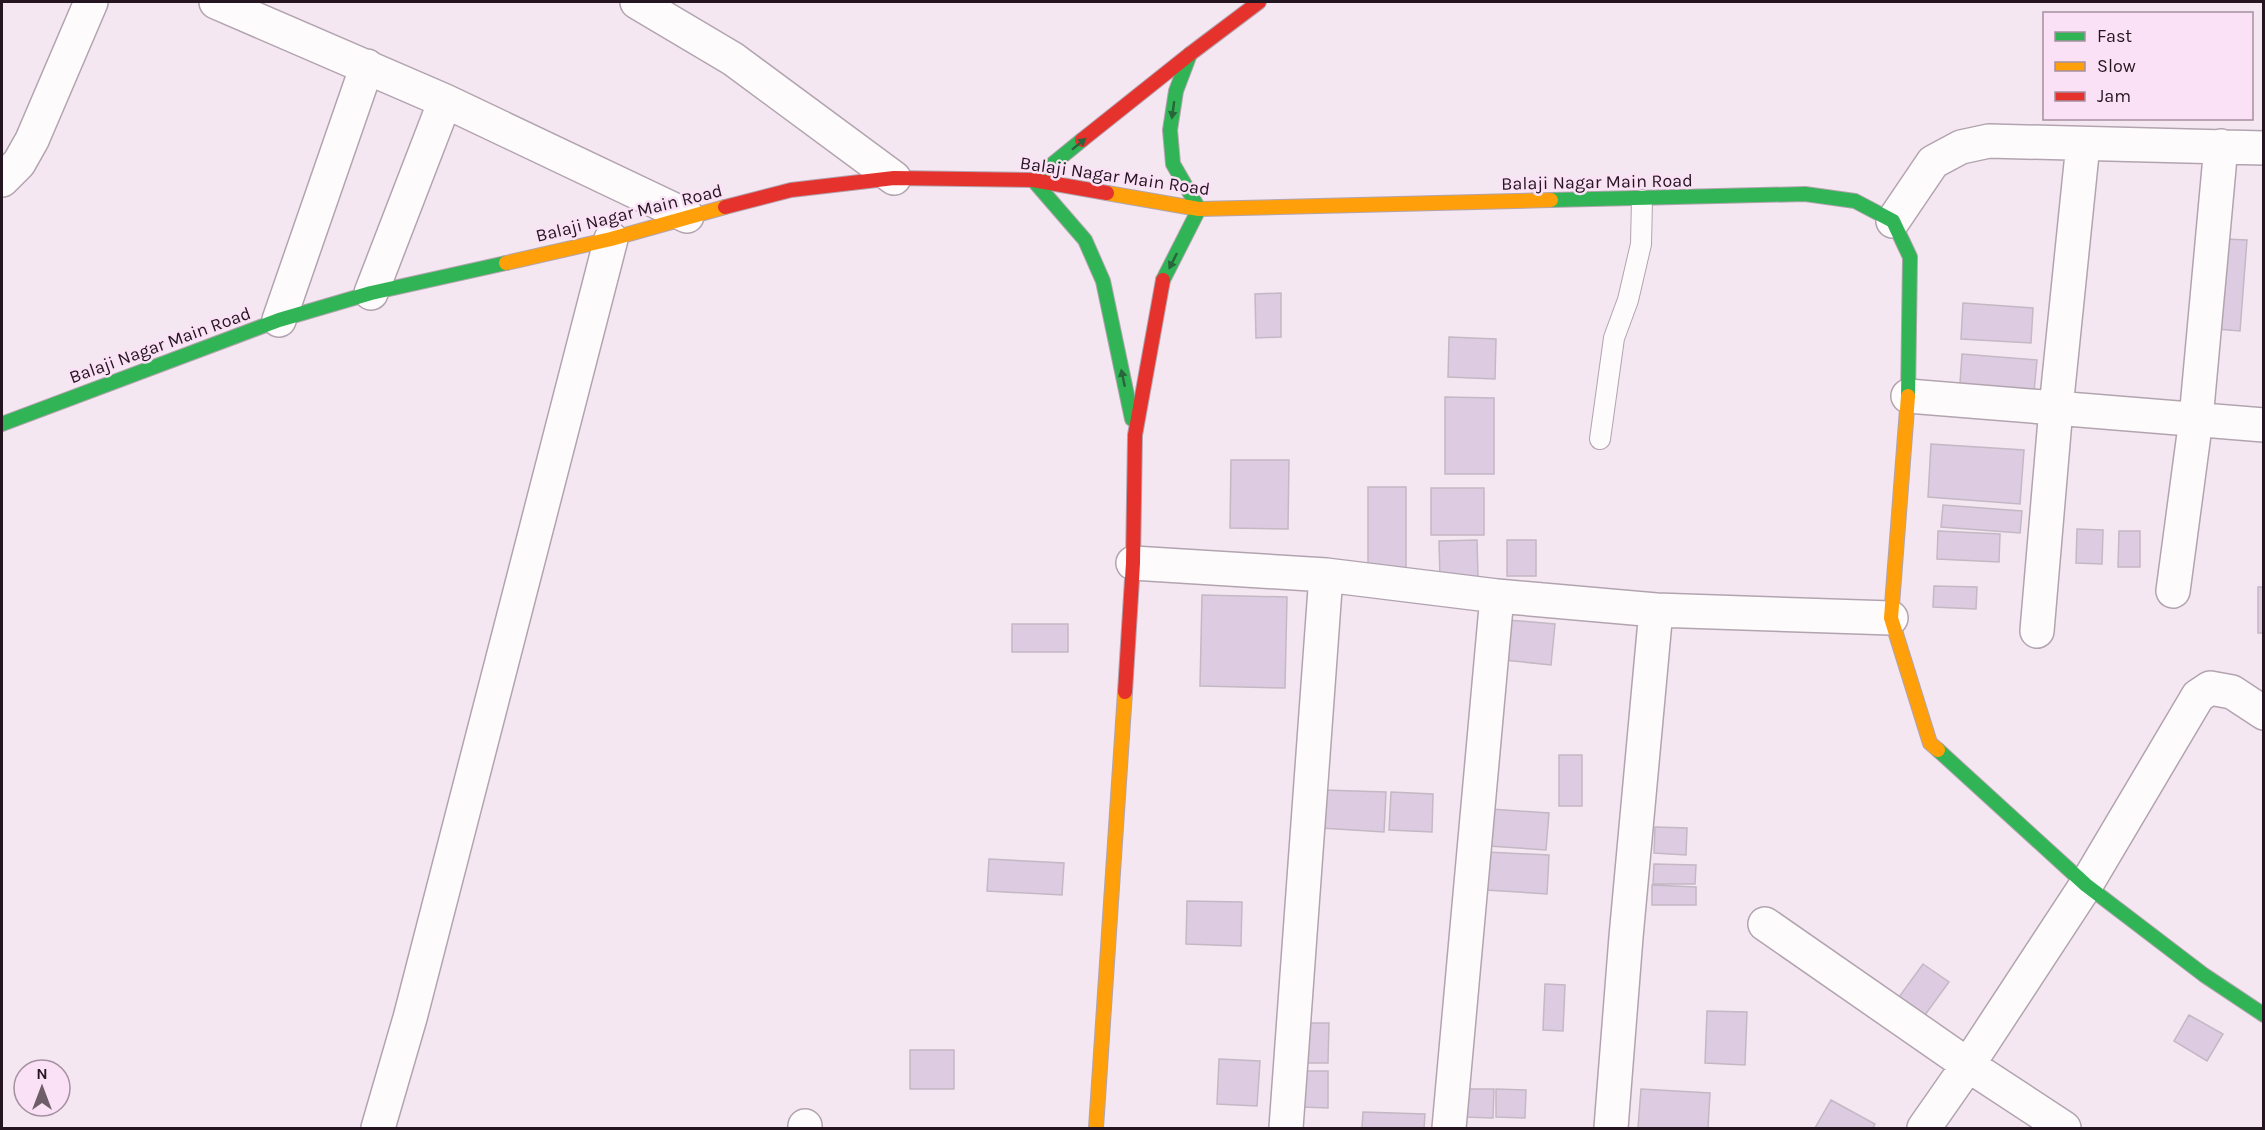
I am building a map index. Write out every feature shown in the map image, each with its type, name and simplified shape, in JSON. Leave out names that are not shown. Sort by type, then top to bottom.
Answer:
[{"type":"street","points":[[2,180],[19,163],[32,140],[91,2]]},
{"type":"street","points":[[216,2],[445,101],[687,216]]},
{"type":"street","points":[[637,2],[733,59],[894,178]]},
{"type":"street","points":[[1135,435],[1103,280],[1085,240],[1033,180],[1190,54],[1260,2]]},
{"type":"street","points":[[1096,1128],[1133,563],[1135,435],[1161,284],[1199,209],[1173,164],[1170,130],[1176,91],[1190,54]]},
{"type":"street","points":[[279,320],[367,66]]},
{"type":"street","points":[[371,293],[445,101]]},
{"type":"street","points":[[2264,148],[1989,141],[1961,147],[1933,162],[1893,221],[1910,257],[1908,396],[1891,618],[1930,743],[2086,885],[2204,975],[2264,1015]]},
{"type":"street","points":[[2037,631],[2056,408],[2083,144]]},
{"type":"street","points":[[2173,591],[2196,419],[2221,146]]},
{"type":"street","name":"Balaji Nagar Main Road","points":[[2,424],[279,320],[371,293],[611,239],[687,216],[791,190],[894,178],[1033,180],[1199,209],[1642,200],[1805,194],[1855,201],[1893,221]]},
{"type":"street","points":[[378,1128],[410,1018],[611,239]]},
{"type":"street","points":[[1908,396],[2264,425]]},
{"type":"street","points":[[1133,563],[1326,575],[1497,596],[1656,610],[1891,618]]},
{"type":"street","points":[[1286,1128],[1326,575]]},
{"type":"street","points":[[1449,1128],[1497,596]]},
{"type":"street","points":[[1611,1128],[1656,610]]},
{"type":"street","points":[[1924,1128],[2086,885],[2198,696],[2210,687],[2232,692],[2264,713]]},
{"type":"street","points":[[1765,924],[1968,1065],[2064,1128]]},
{"type":"lane","points":[[1600,439],[1614,338],[1628,300],[1641,244],[1642,200]]},
{"type":"building","points":[[2224,239],[2247,240],[2240,331],[2217,329]]},
{"type":"building","points":[[1281,293],[1281,337],[1256,338],[1255,294]]},
{"type":"building","points":[[1963,303],[2033,308],[2031,343],[1961,339]]},
{"type":"building","points":[[1449,337],[1496,339],[1495,379],[1448,377]]},
{"type":"building","points":[[1962,354],[2037,360],[2033,403],[1959,397]]},
{"type":"building","points":[[1445,397],[1494,398],[1494,474],[1445,474]]},
{"type":"building","points":[[1931,444],[2024,450],[2020,504],[1928,497]]},
{"type":"building","points":[[1231,460],[1289,460],[1288,529],[1230,528]]},
{"type":"building","points":[[1368,487],[1406,487],[1406,570],[1368,570]]},
{"type":"building","points":[[1431,488],[1484,488],[1484,535],[1431,535]]},
{"type":"building","points":[[1943,505],[2022,511],[2020,533],[1941,527]]},
{"type":"building","points":[[2077,529],[2103,530],[2102,564],[2076,563]]},
{"type":"building","points":[[1938,531],[2000,534],[1999,562],[1937,559]]},
{"type":"building","points":[[2119,531],[2140,531],[2140,567],[2118,567]]},
{"type":"building","points":[[1477,540],[1478,577],[1440,578],[1439,541]]},
{"type":"building","points":[[1507,540],[1536,540],[1536,576],[1507,576]]},
{"type":"building","points":[[1934,586],[1977,587],[1976,609],[1933,607]]},
{"type":"building","points":[[2258,587],[2264,587],[2264,633],[2258,633]]},
{"type":"building","points":[[1202,595],[1287,597],[1285,688],[1200,686]]},
{"type":"building","points":[[1508,620],[1555,624],[1551,665],[1504,660]]},
{"type":"building","points":[[1012,624],[1068,624],[1068,652],[1012,652]]},
{"type":"building","points":[[1559,755],[1582,755],[1582,806],[1559,806]]},
{"type":"building","points":[[1323,790],[1386,792],[1384,832],[1321,828]]},
{"type":"building","points":[[1391,792],[1433,794],[1432,832],[1389,830]]},
{"type":"building","points":[[1491,809],[1549,813],[1546,850],[1489,846]]},
{"type":"building","points":[[1655,827],[1687,828],[1686,855],[1654,853]]},
{"type":"building","points":[[1487,852],[1549,855],[1547,894],[1486,890]]},
{"type":"building","points":[[989,859],[1064,863],[1062,895],[987,891]]},
{"type":"building","points":[[1654,864],[1696,865],[1695,884],[1653,884]]},
{"type":"building","points":[[1652,885],[1696,887],[1696,905],[1652,905]]},
{"type":"building","points":[[1187,901],[1242,902],[1241,946],[1186,944]]},
{"type":"building","points":[[1923,964],[1949,982],[1917,1026],[1891,1008]]},
{"type":"building","points":[[1545,984],[1565,985],[1563,1031],[1543,1030]]},
{"type":"building","points":[[1707,1011],[1747,1012],[1745,1065],[1705,1063]]},
{"type":"building","points":[[2189,1015],[2223,1034],[2207,1061],[2174,1041]]},
{"type":"building","points":[[1305,1023],[1329,1023],[1328,1063],[1303,1063]]},
{"type":"building","points":[[910,1050],[954,1050],[954,1089],[910,1089]]},
{"type":"building","points":[[1219,1059],[1260,1061],[1257,1106],[1217,1104]]},
{"type":"building","points":[[1303,1071],[1328,1071],[1328,1108],[1303,1107]]},
{"type":"building","points":[[1465,1089],[1494,1089],[1493,1118],[1464,1117]]},
{"type":"building","points":[[1496,1089],[1526,1090],[1525,1118],[1496,1117]]},
{"type":"building","points":[[1641,1089],[1710,1093],[1708,1128],[1638,1128]]},
{"type":"building","points":[[1831,1100],[1875,1124],[1873,1128],[1815,1128]]},
{"type":"building","points":[[1363,1112],[1425,1114],[1424,1128],[1362,1128]]},
{"type":"traffic: fast","points":[[1163,280],[1199,209],[1173,164],[1170,130],[1176,91],[1190,54]]},
{"type":"traffic: fast","points":[[1082,140],[1033,180],[1085,240],[1103,281],[1132,419]]},
{"type":"traffic: fast","points":[[1551,200],[1805,194],[1855,201],[1893,221],[1910,257],[1908,396]]},
{"type":"traffic: fast","points":[[2,424],[279,320],[371,293],[506,263]]},
{"type":"traffic: fast","points":[[1938,750],[2086,885],[2204,975],[2264,1015]]},
{"type":"traffic: slow","points":[[1107,193],[1199,209],[1551,200]]},
{"type":"traffic: slow","points":[[506,263],[611,239],[725,207]]},
{"type":"traffic: slow","points":[[1908,396],[1891,618],[1930,743],[1938,750]]},
{"type":"traffic: slow","points":[[1096,1128],[1125,692]]},
{"type":"traffic: jam","points":[[1082,140],[1259,2]]},
{"type":"traffic: jam","points":[[725,207],[791,190],[894,178],[1033,180],[1107,193]]},
{"type":"traffic: jam","points":[[1125,692],[1133,563],[1135,435],[1163,280]]}]
